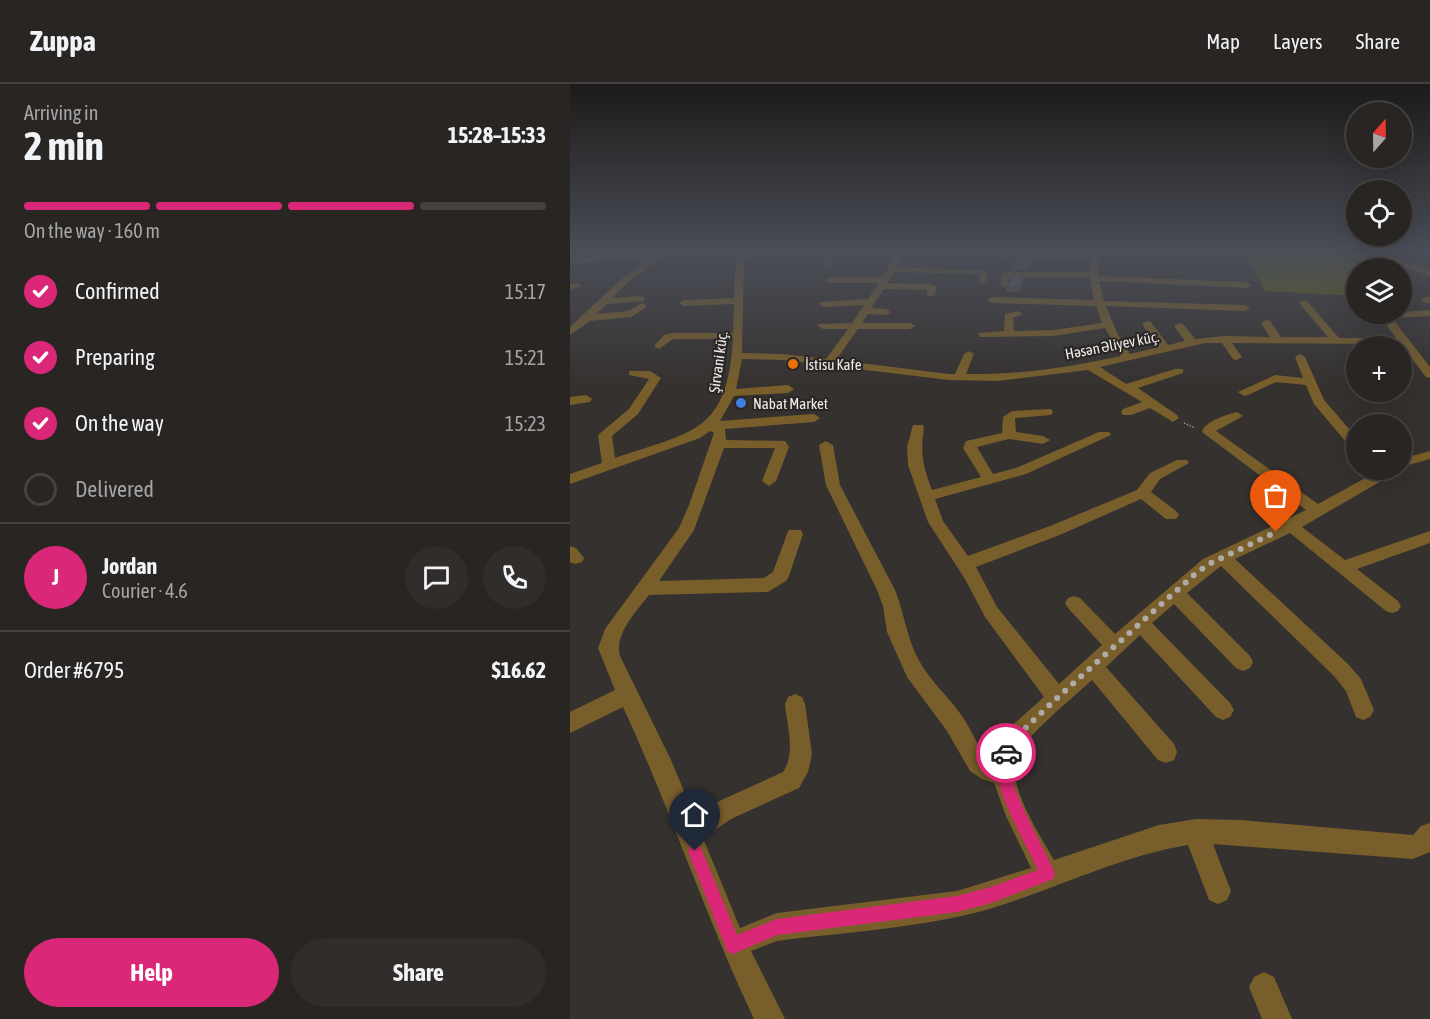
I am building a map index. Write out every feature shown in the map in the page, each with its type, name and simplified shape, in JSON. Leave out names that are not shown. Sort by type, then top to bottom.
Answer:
[{"type":"street","points":[[570,332],[607,298]]},
{"type":"street","name":"Şirvani küç.","points":[[711,426],[726,406],[730,393],[739,298]]},
{"type":"street","points":[[828,363],[874,298]]},
{"type":"street","points":[[1098,298],[1108,326],[1128,358]]},
{"type":"street","points":[[992,300],[1046,306],[1099,303],[1245,308]]},
{"type":"street","points":[[587,318],[631,315],[641,303],[603,301]]},
{"type":"street","points":[[684,303],[739,301]]},
{"type":"street","points":[[1304,303],[1337,342]]},
{"type":"street","points":[[824,304],[868,307],[886,312]]},
{"type":"street","points":[[1412,314],[1430,313]]},
{"type":"street","points":[[1009,335],[1008,316],[1018,314]]},
{"type":"street","points":[[1266,323],[1278,341]]},
{"type":"street","points":[[1147,324],[1166,349]]},
{"type":"street","points":[[823,326],[910,326]]},
{"type":"street","points":[[983,335],[1079,333],[1108,326]]},
{"type":"street","points":[[1179,326],[1192,343]]},
{"type":"street","points":[[1025,335],[1028,347]]},
{"type":"street","points":[[659,346],[668,337],[673,336],[737,336]]},
{"type":"street","points":[[1224,339],[1237,357]]},
{"type":"street","name":"Həsən Əliyev küç.","points":[[735,356],[774,357],[998,384],[1192,343],[1224,339],[1346,342]]},
{"type":"street","points":[[1412,349],[1424,359],[1430,375]]},
{"type":"street","points":[[963,392],[963,378],[969,354]]},
{"type":"street","points":[[1300,357],[1322,407],[1346,434]]},
{"type":"street","points":[[1090,366],[1120,387],[1130,388],[1179,372]]},
{"type":"street","points":[[609,466],[605,435],[634,411],[654,378],[654,375],[650,374],[633,373]]},
{"type":"street","points":[[1244,392],[1275,378],[1310,382]]},
{"type":"street","points":[[1130,388],[1173,418]]},
{"type":"street","points":[[730,393],[788,389]]},
{"type":"street","points":[[570,401],[586,399]]},
{"type":"street","points":[[1126,412],[1152,403]]},
{"type":"street","points":[[1009,435],[1012,415],[1047,412]]},
{"type":"street","points":[[1237,416],[1212,427],[1209,432],[1316,510]]},
{"type":"street","points":[[570,479],[695,435],[711,426],[814,418]]},
{"type":"street","points":[[711,426],[721,433],[697,505],[686,530],[614,629],[608,648],[610,657],[663,768],[733,945],[770,1019]]},
{"type":"street","points":[[918,428],[914,447],[915,465],[936,522],[966,564],[992,612],[1057,698]]},
{"type":"street","points":[[990,480],[970,448],[971,444],[1009,435],[1043,440]]},
{"type":"street","points":[[927,496],[1021,471],[1104,435]]},
{"type":"street","points":[[718,444],[780,444],[782,447],[769,482]]},
{"type":"street","points":[[826,445],[834,485],[886,590],[897,632],[914,671],[955,724],[978,763],[990,771],[1003,772]]},
{"type":"street","points":[[1412,461],[1430,455]]},
{"type":"street","points":[[966,564],[1056,530],[1142,493],[1155,476],[1182,463]]},
{"type":"street","points":[[1048,874],[1029,837],[1003,772],[1006,752],[1016,737],[1140,622],[1209,564],[1291,526],[1369,480]]},
{"type":"street","points":[[1142,493],[1171,515]]},
{"type":"street","points":[[1291,526],[1392,606]]},
{"type":"street","points":[[645,588],[768,585],[780,576],[795,534]]},
{"type":"street","points":[[1344,567],[1430,537]]},
{"type":"street","points":[[1222,557],[1341,670],[1354,686],[1363,710]]},
{"type":"street","points":[[1174,592],[1243,662]]},
{"type":"street","points":[[1074,603],[1115,646]]},
{"type":"street","points":[[1140,622],[1222,710]]},
{"type":"street","points":[[1093,666],[1166,752]]},
{"type":"street","points":[[570,723],[629,693]]},
{"type":"street","points":[[687,833],[723,811],[791,780],[799,771],[802,758],[795,704]]},
{"type":"street","points":[[733,945],[777,927],[957,904],[991,895],[1159,837],[1196,831],[1240,832],[1413,847],[1425,842],[1430,835]]},
{"type":"street","points":[[1196,831],[1218,891]]},
{"type":"street","points":[[1264,987],[1277,1019]]},
{"type":"path","points":[[1173,418],[1209,432]]},
{"type":"way so far","points":[[1006,753],[1016,737],[1057,698],[1195,574],[1209,564],[1276,532]]},
{"type":"place","name":"İstisu Kafe","points":[[793,364]]},
{"type":"place","name":"Nabat Market","points":[[741,403]]},
{"type":"route","points":[[695,851],[733,945],[777,927],[957,904],[991,895],[1048,874],[1008,788],[1003,772],[1006,753]]}]
